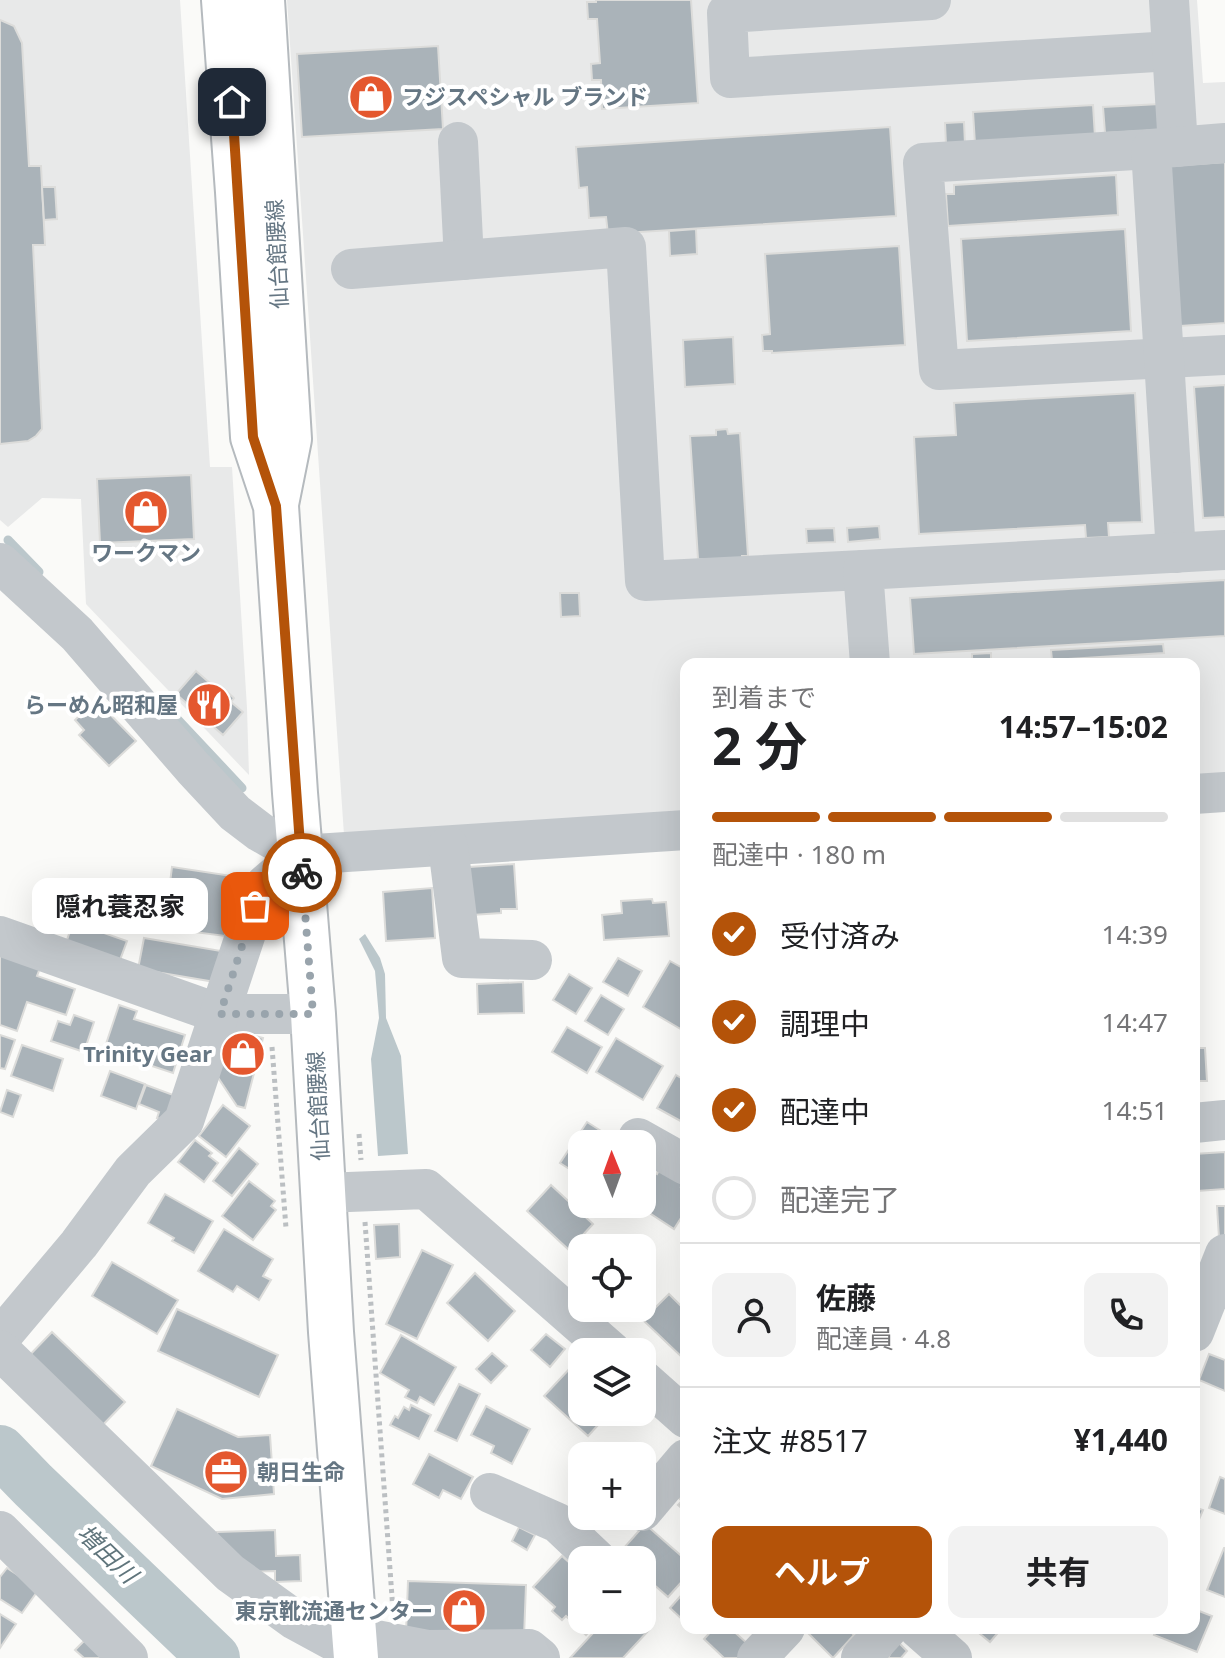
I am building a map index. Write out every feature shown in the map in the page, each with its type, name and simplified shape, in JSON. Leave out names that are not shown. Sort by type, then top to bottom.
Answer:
[{"type":"main road","name":"仙台館腰線","points":[[224,0],[253,437],[276,506],[313,1014],[343,1192],[331,1332],[366,1648]]},
{"type":"main road","name":"仙台館腰線","points":[[262,0],[289,439],[276,506]]},
{"type":"street","points":[[931,0],[727,13],[730,78],[1172,51]]},
{"type":"street","points":[[1169,0],[1172,51],[1165,148],[1163,359],[1176,553]]},
{"type":"street","points":[[458,142],[464,260]]},
{"type":"street","points":[[1225,143],[923,163],[939,370],[1225,355]]},
{"type":"street","points":[[351,269],[626,247],[645,581],[1225,550]]},
{"type":"street","points":[[0,563],[77,634],[235,813],[300,855],[680,830]]},
{"type":"street","points":[[863,570],[870,658]]},
{"type":"street","points":[[1200,794],[1225,792]]},
{"type":"street","points":[[448,846],[462,958],[532,960]]},
{"type":"street","points":[[0,1338],[79,1244],[133,1171],[184,1121],[255,906],[265,885],[300,855]]},
{"type":"street","points":[[0,936],[220,1014],[313,1014]]},
{"type":"street","points":[[1200,1122],[1225,1120]]},
{"type":"street","points":[[656,1148],[680,1162]]},
{"type":"street","points":[[343,1192],[426,1189],[596,1338]]},
{"type":"street","points":[[1200,1243],[1225,1253],[1200,1317]]},
{"type":"street","points":[[0,1350],[230,1573],[295,1620],[366,1648],[529,1649],[540,1658]]},
{"type":"street","points":[[656,1391],[680,1413]]},
{"type":"street","points":[[656,1494],[680,1466]]},
{"type":"street","points":[[490,1493],[558,1523],[583,1546]]},
{"type":"street","points":[[611,1546],[626,1530]]},
{"type":"street","points":[[0,1531],[128,1658]]},
{"type":"street","points":[[757,1658],[779,1634]]},
{"type":"street","points":[[861,1658],[883,1634]]},
{"type":"street","points":[[925,1634],[952,1658]]},
{"type":"path","points":[[358,1128],[343,1192],[366,1648]]},
{"type":"shaded area","points":[[0,0],[180,0],[210,467],[232,467],[249,775],[86,604],[81,499],[42,498],[8,527],[0,520]]},
{"type":"shaded area","points":[[287,0],[1197,0],[1203,83],[1225,82],[1225,776],[1200,778],[1200,658],[680,658],[680,812],[344,835]]},
{"type":"shaded area","points":[[365,934],[380,958],[385,974],[386,1018],[401,1056],[408,1154],[378,1156],[371,1059],[379,1018],[375,971],[359,939]]},
{"type":"building","points":[[691,0],[698,103],[602,109],[601,80],[592,80],[591,64],[600,63],[597,19],[588,19],[587,2]]},
{"type":"building","points":[[0,20],[14,26],[22,43],[29,166],[41,166],[45,245],[33,245],[42,429],[28,441],[0,444]]},
{"type":"building","points":[[438,46],[443,129],[302,137],[297,54]]},
{"type":"building","points":[[1160,104],[1162,130],[1105,133],[1103,107]]},
{"type":"building","points":[[1093,105],[1095,137],[975,144],[973,112]]},
{"type":"building","points":[[964,122],[965,144],[946,145],[945,123]]},
{"type":"building","points":[[890,127],[896,216],[608,234],[606,217],[589,218],[587,187],[579,188],[576,147]]},
{"type":"building","points":[[1225,162],[1225,323],[1180,326],[1169,166]]},
{"type":"building","points":[[1116,175],[1118,215],[948,226],[946,194],[954,194],[954,185]]},
{"type":"building","points":[[42,187],[55,187],[57,219],[44,220]]},
{"type":"building","points":[[696,229],[697,254],[670,256],[669,231]]},
{"type":"building","points":[[1125,229],[1131,331],[967,341],[961,239]]},
{"type":"building","points":[[899,246],[905,345],[763,351],[762,335],[770,334],[765,254]]},
{"type":"building","points":[[733,337],[735,384],[685,387],[683,340]]},
{"type":"building","points":[[1225,385],[1225,517],[1203,518],[1194,387]]},
{"type":"building","points":[[1135,393],[1142,522],[1108,523],[1109,537],[1086,538],[1085,525],[919,534],[914,437],[956,435],[954,403]]},
{"type":"building","points":[[727,429],[728,434],[740,433],[748,556],[742,556],[742,560],[698,559],[690,436],[716,435],[716,430]]},
{"type":"building","points":[[191,475],[194,539],[100,543],[97,479]]},
{"type":"building","points":[[879,526],[880,539],[848,542],[847,528]]},
{"type":"building","points":[[834,528],[835,542],[807,543],[806,529]]},
{"type":"building","points":[[1225,580],[1225,636],[914,654],[910,598]]},
{"type":"building","points":[[560,593],[579,593],[580,616],[561,617]]},
{"type":"building","points":[[1163,644],[1164,653],[1052,658],[1051,650]]},
{"type":"building","points":[[991,653],[991,658],[972,658],[972,654]]},
{"type":"building","points":[[196,671],[219,691],[222,687],[234,698],[231,702],[243,712],[223,735],[176,694]]},
{"type":"building","points":[[96,700],[136,741],[109,766],[79,735],[84,730],[75,720]]},
{"type":"building","points":[[514,864],[517,909],[472,915],[469,867]]},
{"type":"building","points":[[172,867],[232,876],[225,936],[155,927],[158,914],[166,915]]},
{"type":"building","points":[[432,888],[435,938],[386,941],[383,892]]},
{"type":"building","points":[[652,899],[653,903],[666,902],[669,936],[604,940],[602,915],[622,913],[621,901]]},
{"type":"building","points":[[75,916],[100,925],[98,931],[127,941],[117,968],[64,949]]},
{"type":"building","points":[[144,938],[221,951],[215,982],[138,969]]},
{"type":"building","points":[[0,954],[40,968],[37,976],[75,989],[66,1015],[27,1002],[17,1031],[0,1025]]},
{"type":"building","points":[[618,958],[642,971],[628,996],[603,982]]},
{"type":"building","points":[[670,961],[680,967],[680,1029],[643,1007]]},
{"type":"building","points":[[569,974],[592,988],[576,1014],[553,1000]]},
{"type":"building","points":[[523,982],[524,1013],[478,1014],[477,984]]},
{"type":"building","points":[[601,995],[624,1009],[608,1035],[585,1021]]},
{"type":"building","points":[[119,1005],[137,1011],[134,1019],[185,1035],[173,1073],[104,1050]]},
{"type":"building","points":[[74,1015],[94,1022],[84,1052],[51,1041],[58,1021],[70,1025]]},
{"type":"building","points":[[567,1027],[602,1047],[587,1073],[552,1052]]},
{"type":"building","points":[[224,1028],[263,1038],[245,1108],[237,1106],[213,1070]]},
{"type":"building","points":[[0,1035],[15,1040],[5,1069],[0,1068]]},
{"type":"building","points":[[616,1038],[663,1066],[643,1100],[596,1072]]},
{"type":"building","points":[[22,1045],[63,1059],[53,1091],[11,1076]]},
{"type":"building","points":[[1200,1048],[1205,1048],[1207,1081],[1200,1081]]},
{"type":"building","points":[[110,1071],[145,1084],[136,1109],[101,1096]]},
{"type":"building","points":[[676,1075],[680,1077],[680,1121],[657,1108]]},
{"type":"building","points":[[146,1085],[176,1096],[167,1121],[157,1118],[159,1112],[139,1104]]},
{"type":"building","points":[[7,1090],[21,1095],[13,1117],[0,1112]]},
{"type":"building","points":[[223,1105],[250,1126],[226,1157],[199,1136]]},
{"type":"building","points":[[587,1122],[600,1130],[582,1130]]},
{"type":"building","points":[[195,1140],[212,1153],[209,1156],[218,1163],[204,1182],[178,1162]]},
{"type":"building","points":[[239,1148],[258,1164],[232,1196],[213,1181]]},
{"type":"building","points":[[568,1151],[568,1168],[560,1163]]},
{"type":"building","points":[[1225,1152],[1225,1189],[1200,1191],[1200,1154]]},
{"type":"building","points":[[660,1168],[680,1180],[680,1220],[674,1229],[656,1217],[656,1173]]},
{"type":"building","points":[[249,1181],[275,1201],[271,1206],[276,1210],[253,1240],[222,1216]]},
{"type":"building","points":[[551,1185],[568,1201],[568,1218],[587,1218],[593,1224],[584,1234],[568,1234],[568,1249],[527,1211]]},
{"type":"building","points":[[165,1194],[213,1221],[194,1253],[148,1223]]},
{"type":"building","points":[[1217,1206],[1225,1206],[1225,1238],[1219,1238]]},
{"type":"building","points":[[399,1224],[400,1257],[376,1259],[374,1225]]},
{"type":"building","points":[[224,1229],[273,1259],[263,1276],[271,1280],[259,1300],[237,1286],[233,1292],[198,1271]]},
{"type":"building","points":[[422,1250],[453,1265],[417,1339],[386,1324]]},
{"type":"building","points":[[112,1262],[178,1300],[157,1334],[92,1296]]},
{"type":"building","points":[[475,1273],[515,1311],[488,1341],[447,1303]]},
{"type":"building","points":[[669,1294],[680,1305],[680,1355],[645,1322],[656,1322],[656,1307]]},
{"type":"building","points":[[177,1309],[278,1355],[259,1397],[158,1351]]},
{"type":"building","points":[[52,1332],[125,1402],[95,1433],[23,1362]]},
{"type":"building","points":[[546,1334],[565,1349],[550,1367],[531,1350]]},
{"type":"building","points":[[401,1335],[456,1367],[434,1405],[420,1397],[417,1403],[405,1397],[409,1390],[380,1373]]},
{"type":"building","points":[[492,1353],[507,1366],[491,1383],[476,1369]]},
{"type":"building","points":[[1209,1354],[1225,1360],[1225,1391],[1200,1380]]},
{"type":"building","points":[[568,1370],[568,1418],[544,1396]]},
{"type":"building","points":[[459,1384],[480,1394],[457,1441],[435,1431]]},
{"type":"building","points":[[411,1405],[431,1415],[419,1439],[390,1425],[404,1407],[409,1410]]},
{"type":"building","points":[[486,1406],[530,1429],[512,1464],[491,1453],[494,1446],[471,1435]]},
{"type":"building","points":[[177,1409],[238,1437],[270,1435],[274,1494],[222,1499],[151,1466]]},
{"type":"building","points":[[577,1426],[597,1426],[588,1436]]},
{"type":"building","points":[[429,1454],[473,1477],[461,1499],[443,1490],[439,1498],[413,1484]]},
{"type":"building","points":[[1220,1477],[1225,1479],[1225,1514],[1209,1508]]},
{"type":"building","points":[[680,1484],[680,1499],[673,1492]]},
{"type":"building","points":[[519,1527],[535,1535],[527,1550],[512,1541]]},
{"type":"building","points":[[275,1530],[276,1556],[300,1555],[301,1581],[275,1582],[275,1571],[246,1572],[218,1550],[217,1532]]},
{"type":"building","points":[[640,1530],[652,1530],[680,1555],[680,1584],[668,1597],[656,1586],[656,1546],[626,1546]]},
{"type":"building","points":[[1225,1548],[1225,1597],[1207,1590]]},
{"type":"building","points":[[562,1556],[568,1561],[568,1618],[566,1616],[562,1620],[552,1611],[555,1607],[533,1587]]},
{"type":"building","points":[[7,1568],[39,1589],[22,1613],[0,1599],[0,1577]]},
{"type":"building","points":[[408,1581],[526,1585],[524,1637],[406,1633]]},
{"type":"building","points":[[680,1597],[680,1617],[670,1608]]},
{"type":"building","points":[[1200,1611],[1212,1616],[1197,1652],[1154,1635],[1200,1634]]},
{"type":"building","points":[[0,1614],[16,1624],[0,1648]]},
{"type":"building","points":[[592,1634],[645,1634],[623,1658],[570,1658]]},
{"type":"building","points":[[709,1634],[737,1634],[749,1645],[738,1658],[724,1658],[704,1639]]},
{"type":"building","points":[[809,1634],[854,1635],[833,1658]]},
{"type":"building","points":[[980,1634],[997,1634],[990,1642]]},
{"type":"building","points":[[86,1639],[105,1658],[84,1658],[75,1650]]},
{"type":"building","points":[[897,1641],[907,1651],[901,1658],[888,1658]]},
{"type":"waterway","points":[[8,540],[39,572]]},
{"type":"waterway","points":[[167,708],[242,788]]},
{"type":"waterway","name":"増田川","points":[[0,1451],[214,1658]]},
{"type":"way so far","points":[[255,906],[220,1014],[313,1014],[302,873]]},
{"type":"place","name":"フジスペシャル ブランド","points":[[371,97]]},
{"type":"place","name":"ワークマン","points":[[146,512]]},
{"type":"place","name":"らーめん昭和屋","points":[[209,705]]},
{"type":"place","name":"隠れ蓑忍家","points":[[255,906]]},
{"type":"place","name":"Trinity Gear","points":[[243,1054]]},
{"type":"place","name":"朝日生命","points":[[226,1472]]},
{"type":"place","name":"東京靴流通センター","points":[[464,1611]]},
{"type":"route","points":[[232,102],[253,437],[276,506],[302,873]]}]
